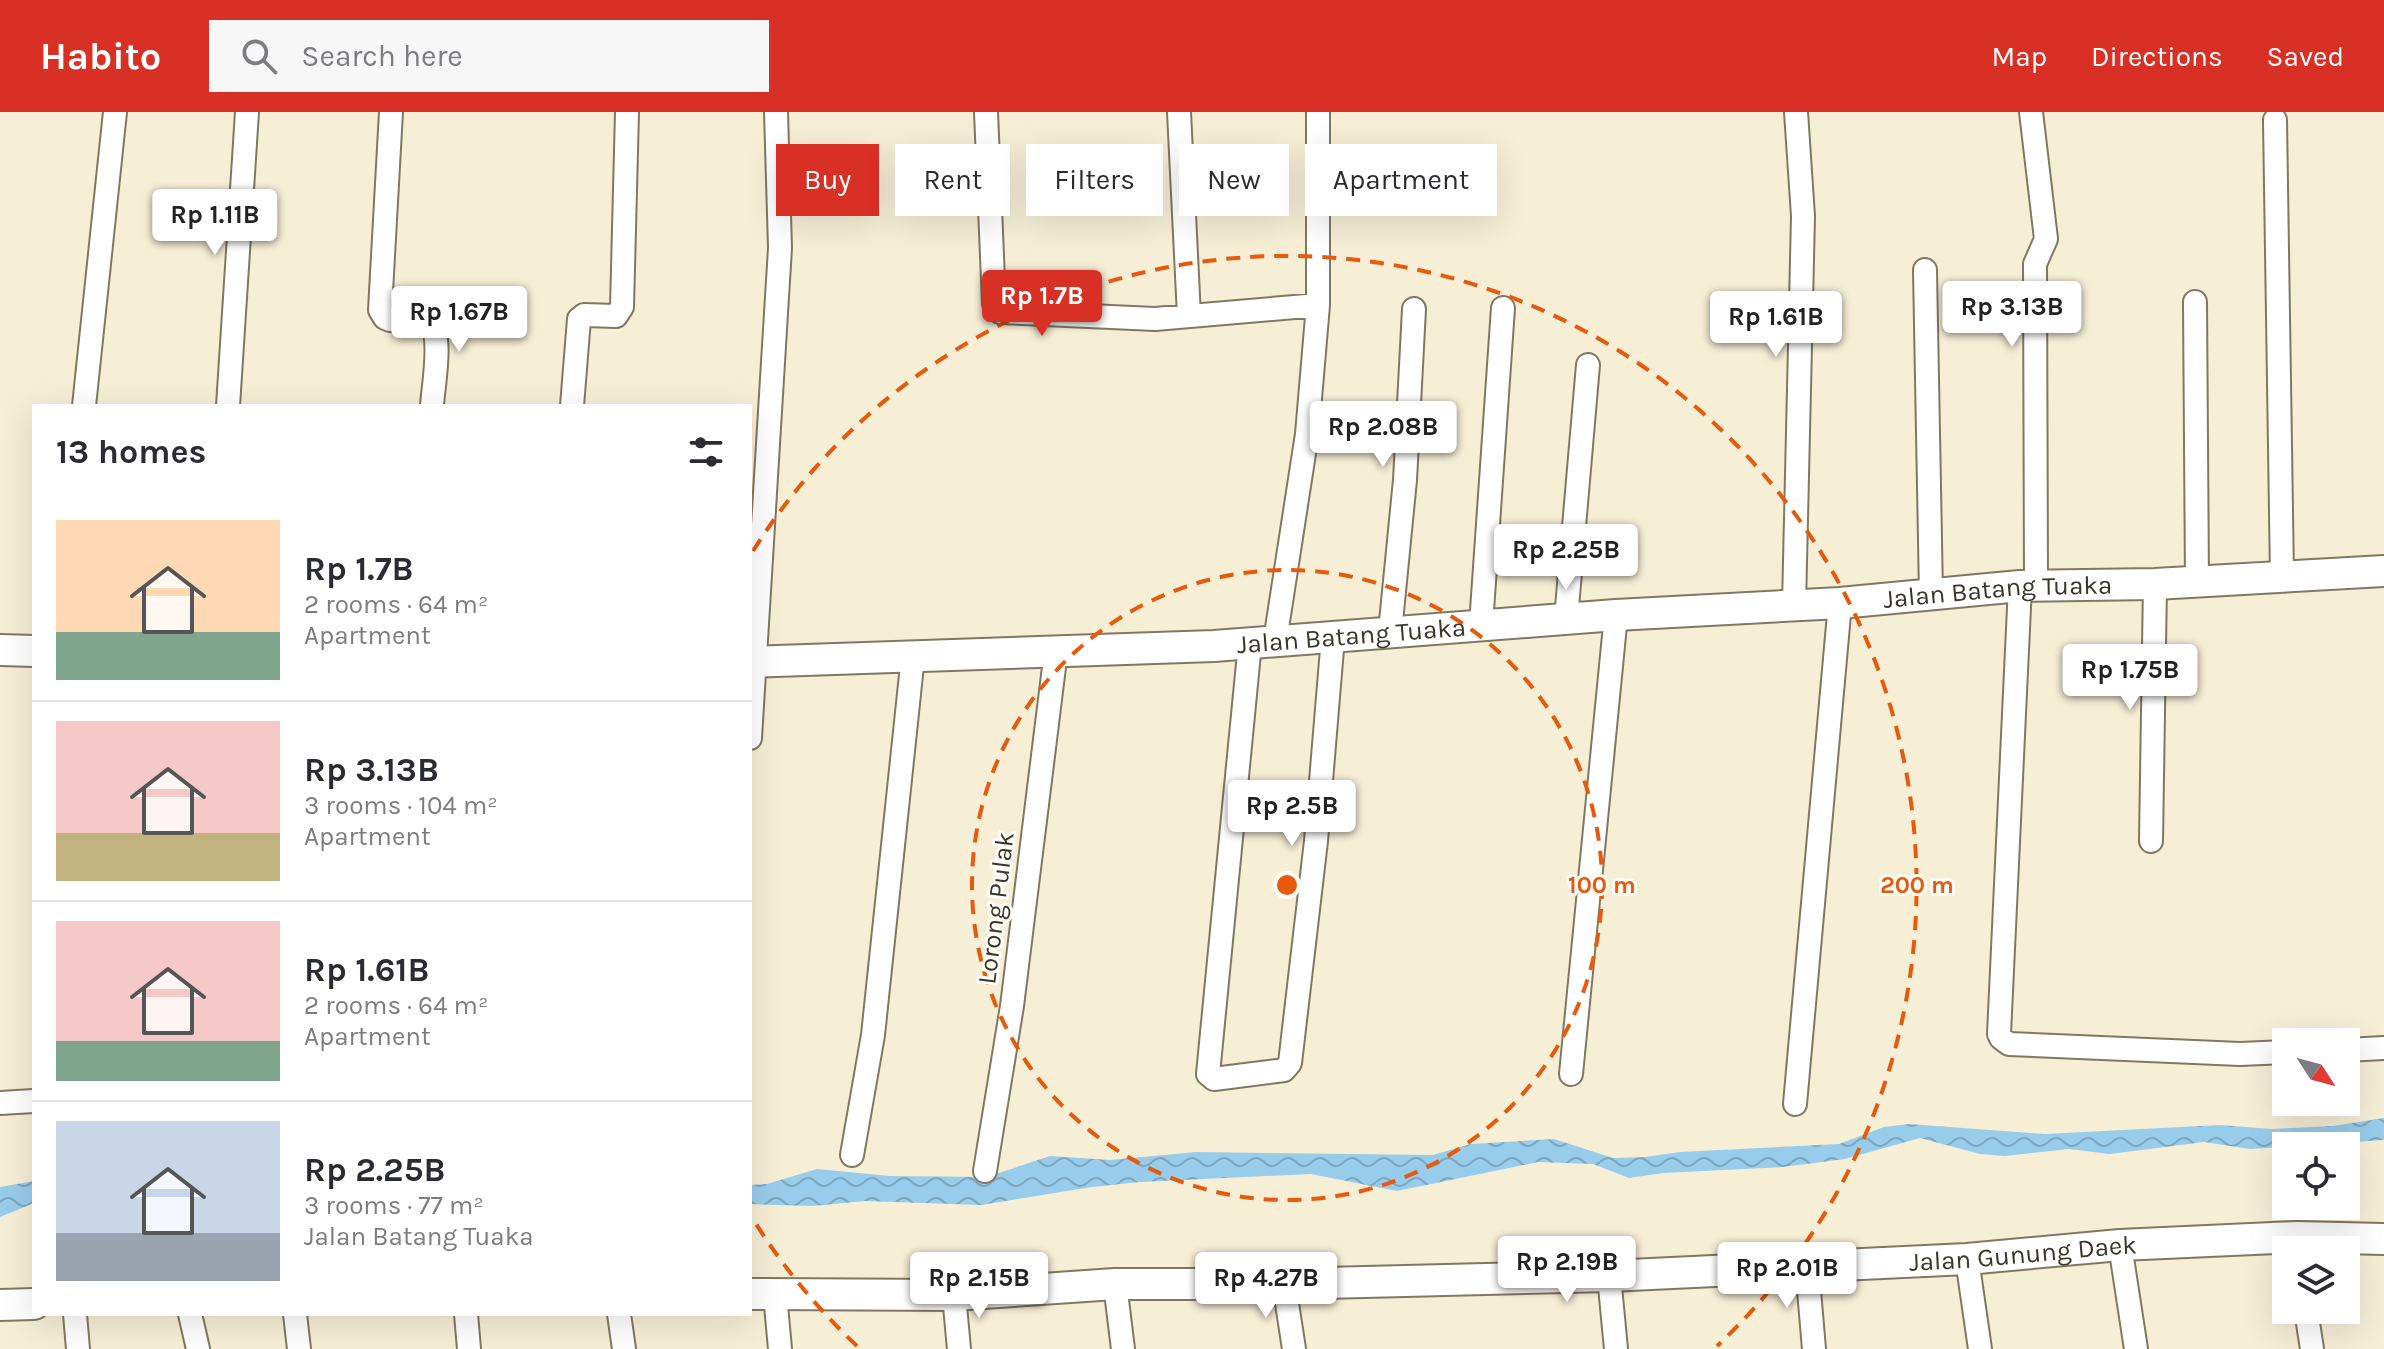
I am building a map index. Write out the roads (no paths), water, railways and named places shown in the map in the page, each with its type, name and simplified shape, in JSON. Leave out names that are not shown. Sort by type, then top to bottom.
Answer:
[{"type":"street","points":[[84,404],[115,112]]},
{"type":"street","points":[[228,404],[247,112]]},
{"type":"street","points":[[391,112],[380,310],[390,320],[430,323],[433,326],[437,337],[432,404]]},
{"type":"street","points":[[572,404],[579,319],[584,315],[616,316],[622,307],[627,112]]},
{"type":"street","points":[[752,687],[780,248],[776,112]]},
{"type":"street","points":[[986,112],[996,309],[1006,314],[1155,319],[1318,305]]},
{"type":"street","points":[[1179,112],[1189,316]]},
{"type":"street","points":[[1318,112],[1318,305],[1307,434],[1262,642],[1208,1074],[1214,1079],[1284,1070],[1290,1063],[1316,841],[1333,637]]},
{"type":"street","points":[[1794,605],[1803,216],[1796,112]]},
{"type":"street","points":[[2031,112],[2046,239],[2035,264],[2028,586],[1999,1034],[2009,1044],[2240,1054],[2272,1053]]},
{"type":"street","points":[[2275,120],[2282,577]]},
{"type":"street","points":[[1925,270],[1931,594]]},
{"type":"street","points":[[2195,302],[2197,582]]},
{"type":"street","points":[[1481,625],[1503,308]]},
{"type":"street","points":[[1390,632],[1405,480],[1414,309]]},
{"type":"street","points":[[1566,619],[1588,365]]},
{"type":"street","name":"Jalan Batang Tuaka","points":[[753,662],[1262,642],[1616,615],[1840,603],[2028,586],[2155,584],[2384,571]]},
{"type":"street","points":[[2151,841],[2155,584]]},
{"type":"street","points":[[1795,1104],[1840,603]]},
{"type":"street","points":[[1571,1074],[1616,615]]},
{"type":"street","points":[[0,650],[32,651]]},
{"type":"street","name":"Lorong Pulak","points":[[985,1171],[1012,1006],[1056,651]]},
{"type":"street","points":[[852,1155],[873,1035],[913,656]]},
{"type":"street","points":[[2360,1049],[2384,1048]]},
{"type":"street","points":[[0,1103],[32,1101]]},
{"type":"street","name":"Jalan Gunung Daek","points":[[2360,1240],[2384,1239]]},
{"type":"street","name":"Jalan Gunung Daek","points":[[762,1294],[954,1295],[1115,1284],[1284,1284],[1609,1276],[1967,1259],[2120,1245],[2272,1244]]},
{"type":"street","points":[[2120,1245],[2136,1349]]},
{"type":"street","points":[[1967,1259],[1980,1349]]},
{"type":"street","points":[[1807,1267],[1814,1349]]},
{"type":"street","points":[[1609,1276],[1616,1349]]},
{"type":"street","points":[[1115,1284],[1123,1349]]},
{"type":"street","points":[[1284,1284],[1294,1349]]},
{"type":"street","points":[[762,1294],[780,1349]]},
{"type":"street","points":[[954,1295],[959,1349]]},
{"type":"street","points":[[0,1305],[32,1304]]},
{"type":"street","points":[[75,1316],[78,1349]]},
{"type":"street","points":[[190,1316],[198,1349]]},
{"type":"street","points":[[295,1316],[299,1349]]},
{"type":"street","points":[[466,1316],[469,1349]]},
{"type":"street","points":[[619,1316],[624,1349]]},
{"type":"street","points":[[2308,1324],[2312,1349]]},
{"type":"water","points":[[2384,1118],[2384,1140],[2360,1142],[2360,1132],[2272,1132],[2272,1148],[2250,1149],[2204,1142],[2110,1154],[2069,1149],[2005,1156],[1980,1154],[1920,1138],[1845,1159],[1783,1167],[1663,1173],[1629,1178],[1593,1164],[1538,1162],[1397,1191],[1311,1174],[1140,1182],[981,1205],[865,1201],[813,1206],[752,1204],[752,1185],[767,1184],[817,1169],[890,1176],[987,1177],[1050,1156],[1110,1160],[1196,1152],[1433,1155],[1471,1144],[1554,1139],[1613,1158],[1839,1144],[1884,1127],[1909,1124],[2045,1134],[2220,1125],[2272,1129],[2333,1126]]},
{"type":"water","points":[[32,1181],[32,1204],[0,1217],[0,1187]]}]
